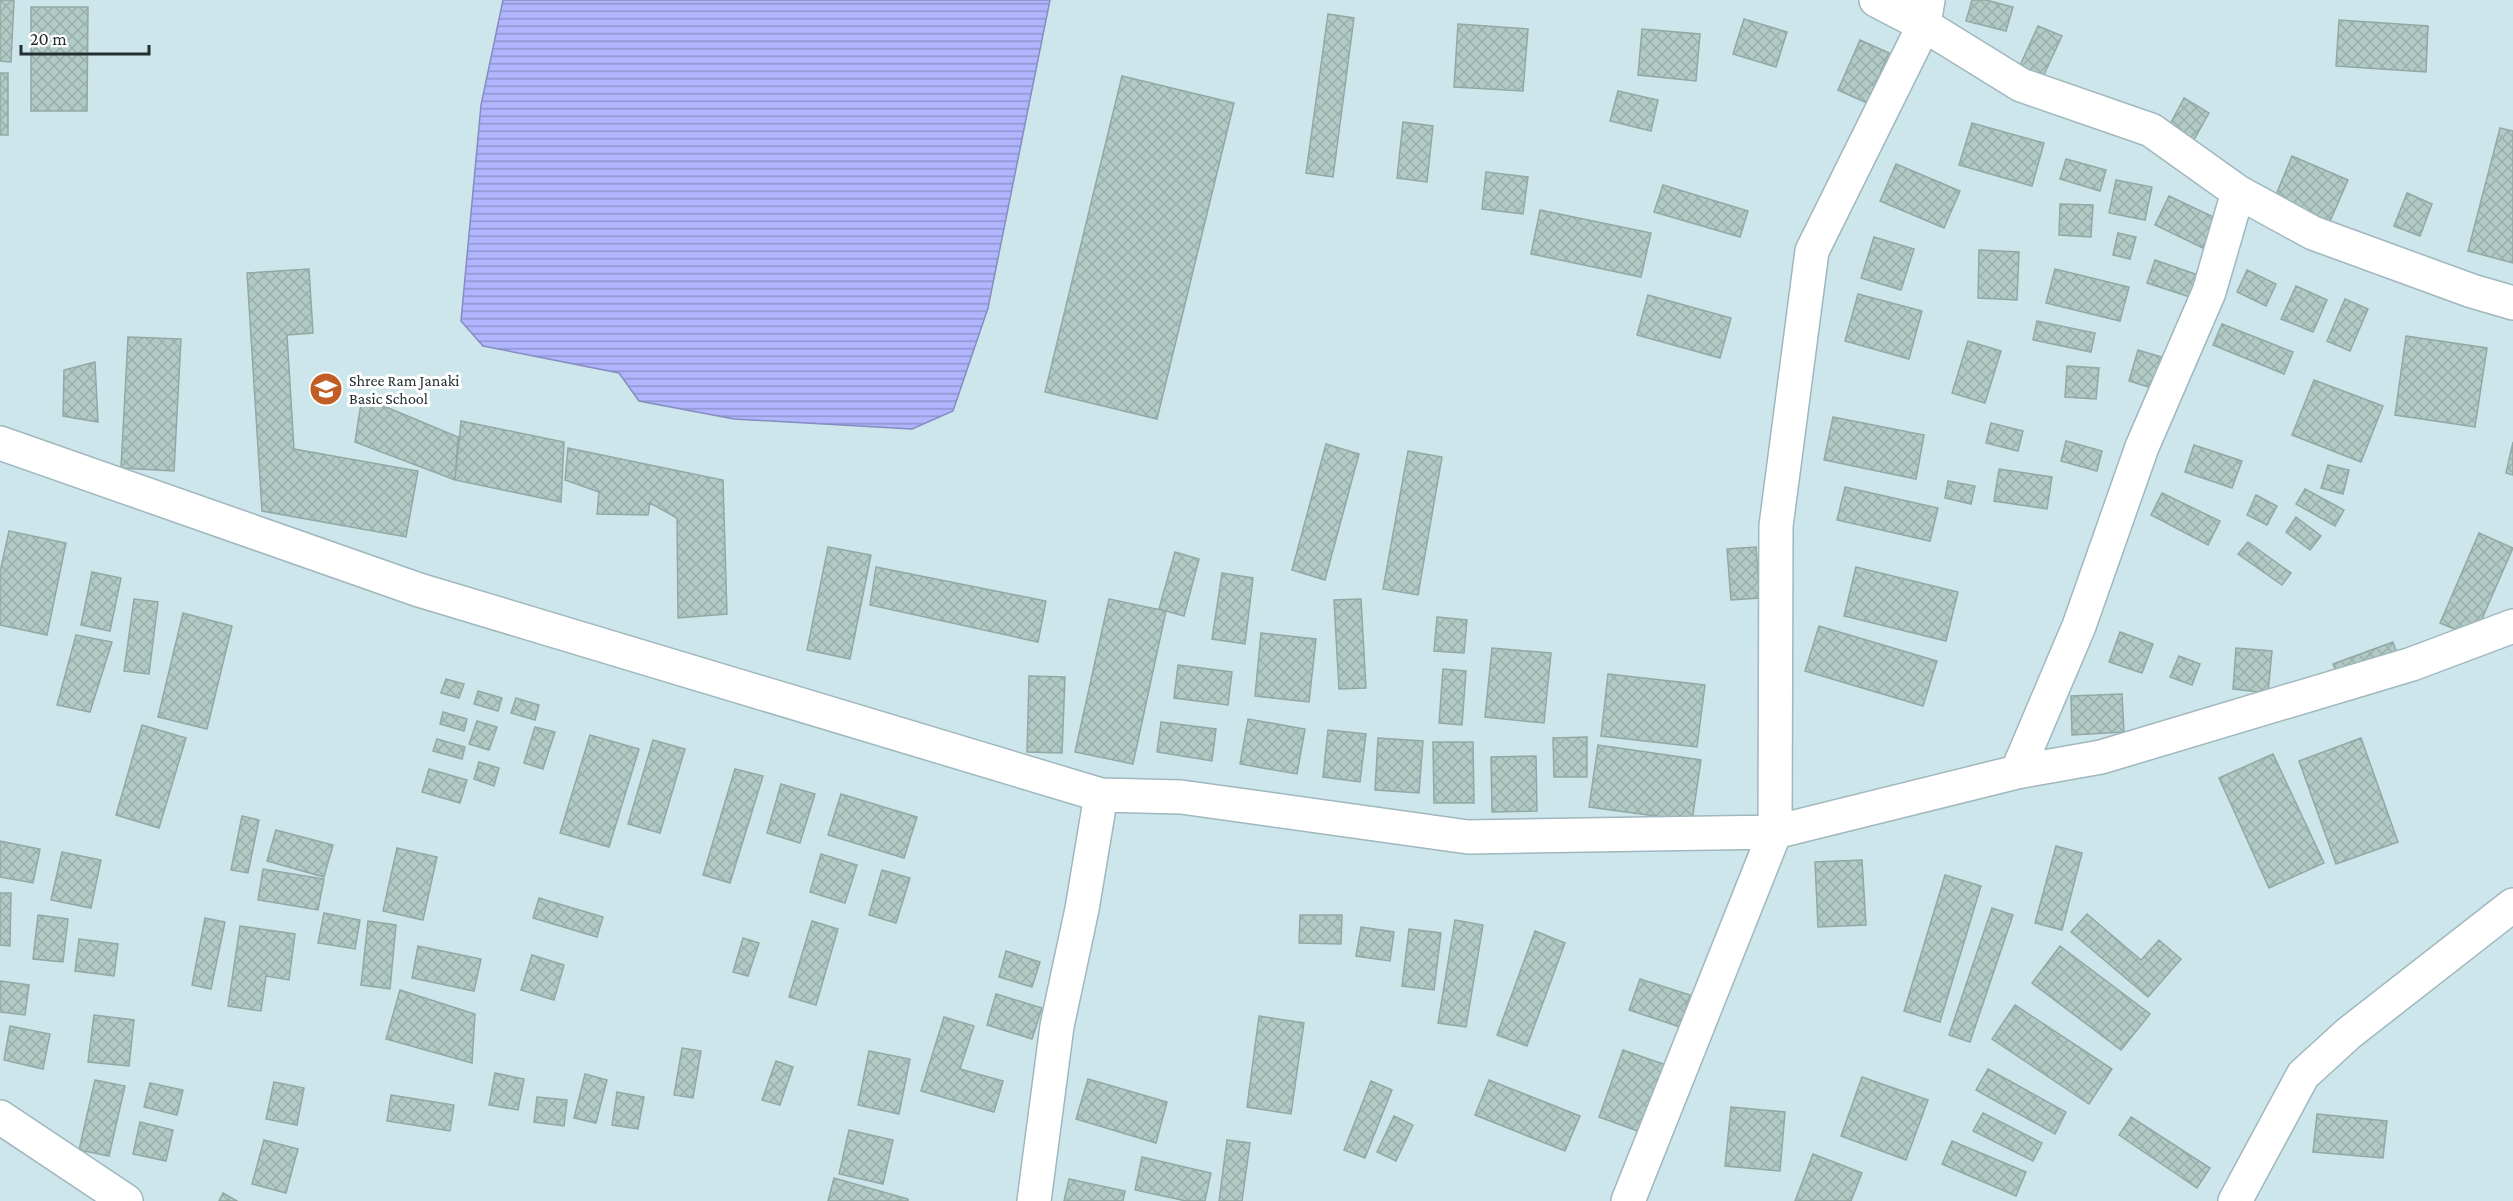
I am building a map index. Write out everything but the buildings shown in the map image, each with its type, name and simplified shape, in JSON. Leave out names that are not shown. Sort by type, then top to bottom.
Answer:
[{"type":"street","points":[[1875,0],[1926,13],[2021,85],[2151,130],[2238,192],[2313,234],[2472,291],[2513,303]]},
{"type":"street","points":[[1629,1201],[1775,832],[1776,526],[1812,251],[1926,13]]},
{"type":"street","points":[[2017,772],[2079,626],[2142,447],[2209,292],[2238,192]]},
{"type":"street","points":[[0,443],[419,590],[1101,795],[1181,797],[1468,837],[1775,832],[2017,772],[2101,757],[2412,664],[2513,626]]},
{"type":"street","points":[[1034,1201],[1057,1026],[1082,909],[1101,795]]},
{"type":"street","points":[[2235,1201],[2303,1075],[2349,1034],[2513,906]]},
{"type":"street","points":[[0,1116],[126,1201]]},
{"type":"water","points":[[503,0],[1050,0],[988,308],[953,411],[912,429],[734,419],[639,401],[619,373],[483,346],[461,321],[481,105]]},
{"type":"place","name":"Shree Ram Janaki Basic School","points":[[326,389]]}]
